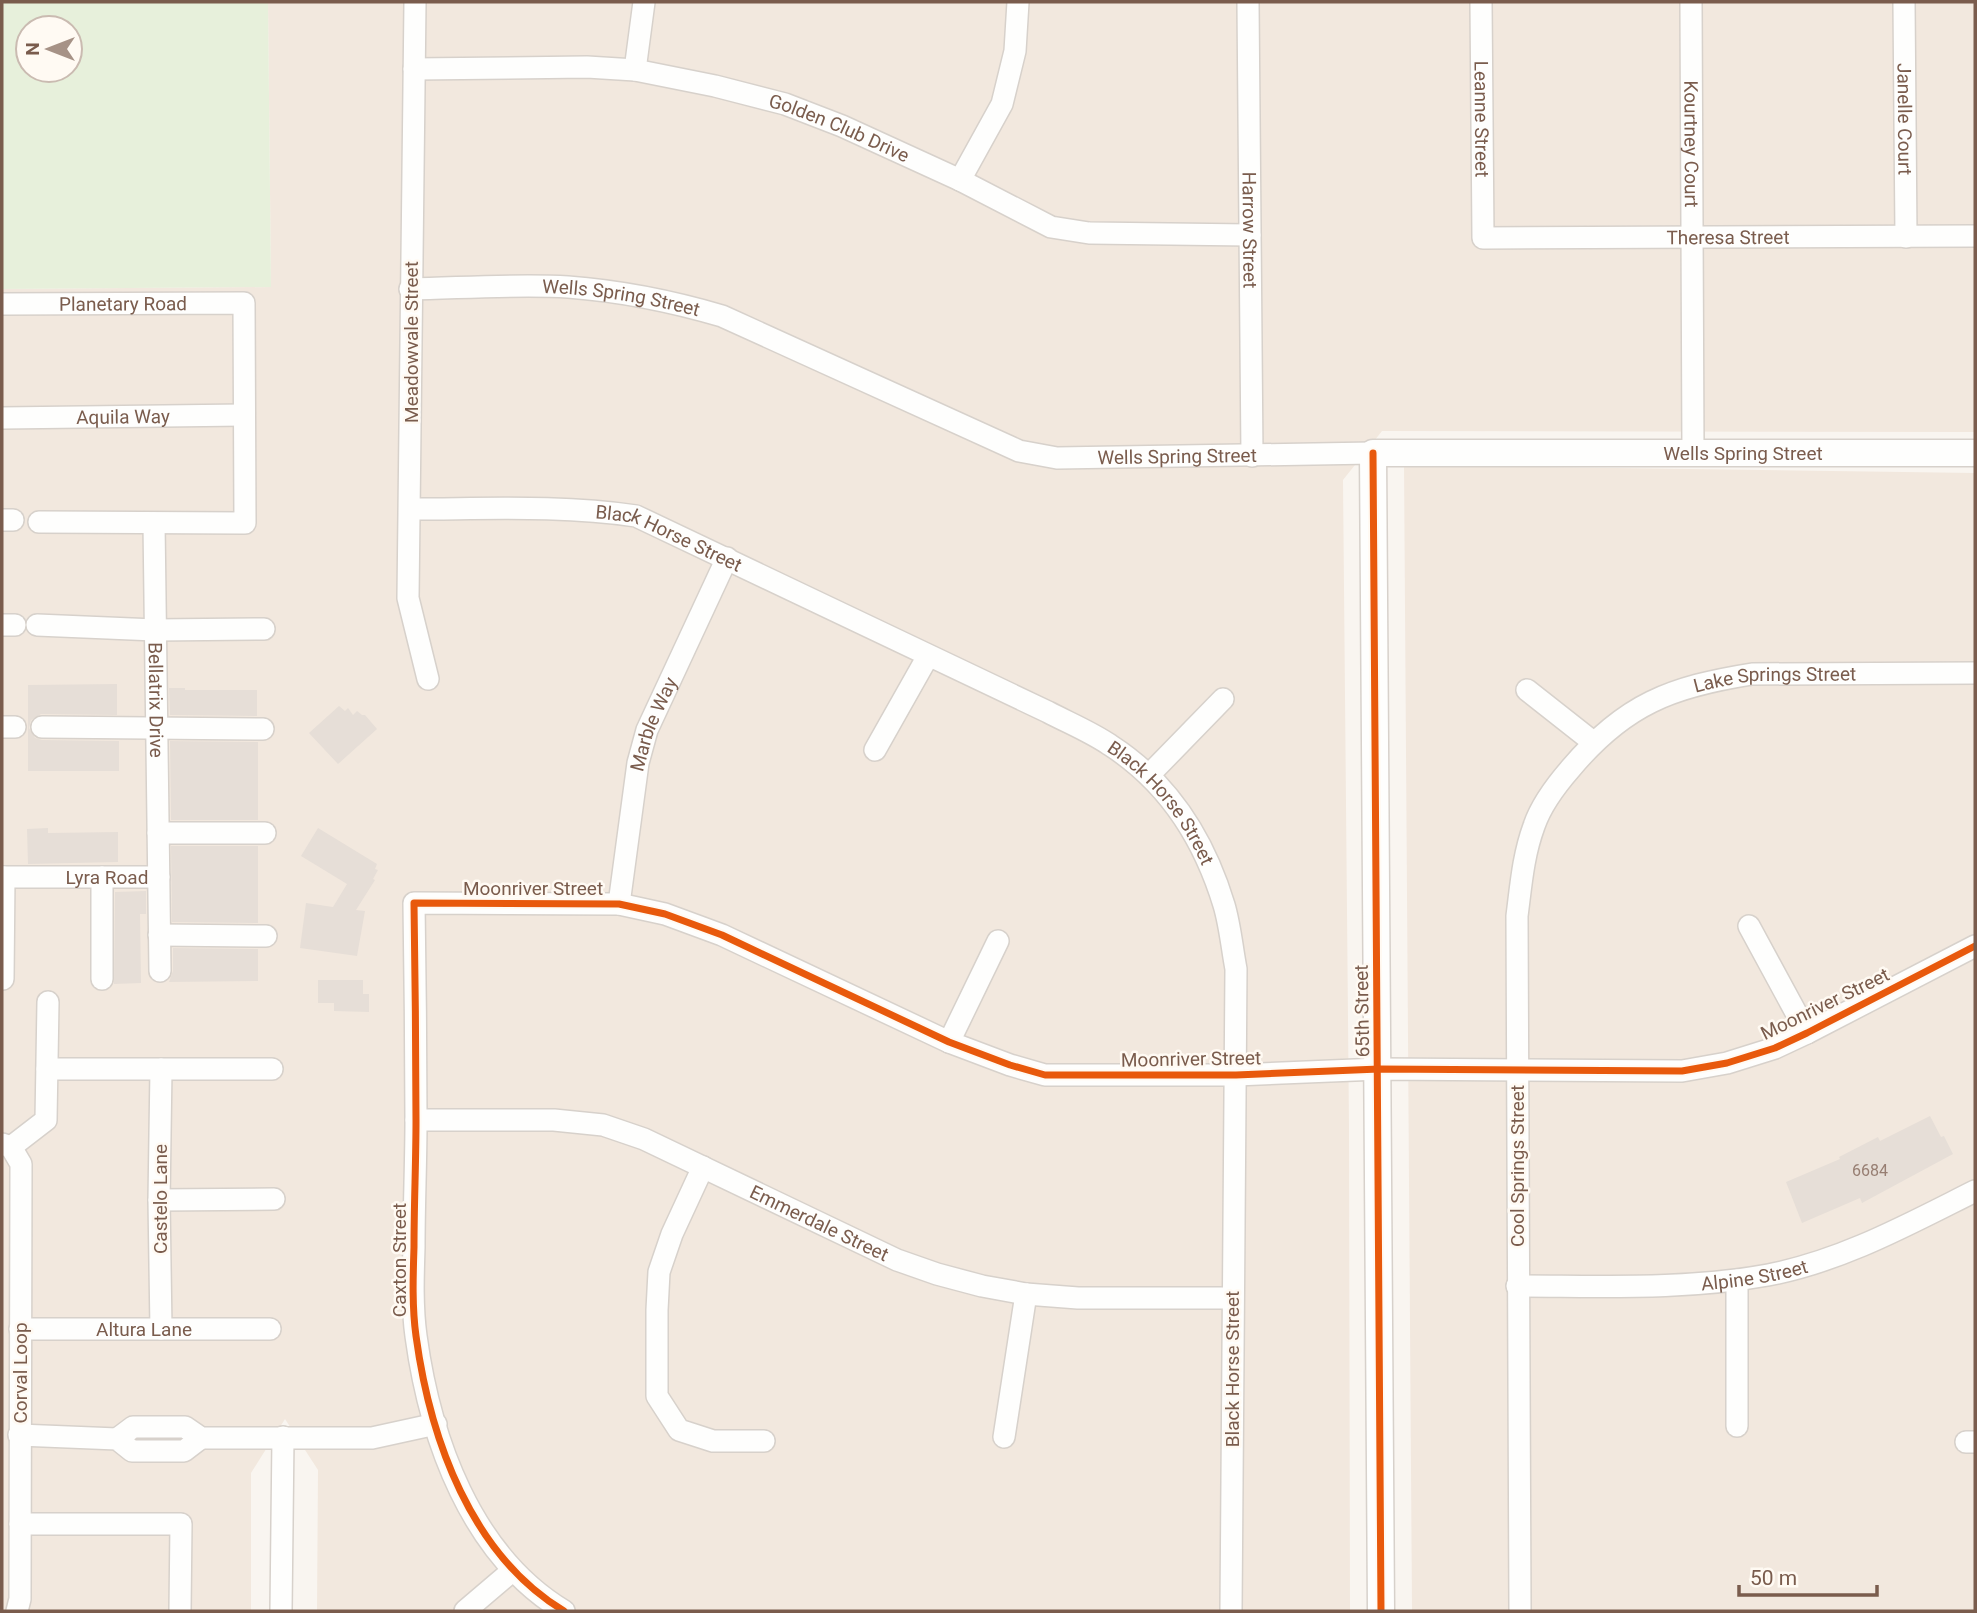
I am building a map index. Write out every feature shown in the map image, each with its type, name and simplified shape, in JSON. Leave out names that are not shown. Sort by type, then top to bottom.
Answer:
[{"type":"street","name":"Meadowvale Street","points":[[415,2],[408,598],[428,679]]},
{"type":"street","points":[[635,70],[644,2]]},
{"type":"street","points":[[960,180],[1002,104],[1015,51],[1018,2]]},
{"type":"street","name":"Harrow Street","points":[[1248,2],[1252,456]]},
{"type":"street","name":"Leanne Street","points":[[1481,2],[1483,238]]},
{"type":"street","name":"Kourtney Court","points":[[1691,2],[1693,452]]},
{"type":"street","name":"Janelle Court","points":[[1904,2],[1906,237]]},
{"type":"street","name":"Golden Club Drive","points":[[414,69],[587,67],[635,70],[785,104],[842,126],[960,180],[1051,227],[1089,233],[1250,235]]},
{"type":"street","name":"Theresa Street","points":[[1483,238],[1975,236]]},
{"type":"street","name":"Wells Spring Street","points":[[410,289],[565,287],[614,291],[670,301],[722,316],[1018,451],[1057,458],[1373,453],[1975,453]]},
{"type":"street","name":"Planetary Road","points":[[2,304],[244,303],[243,415]]},
{"type":"street","points":[[39,522],[245,523],[243,415]]},
{"type":"street","name":"Aquila Way","points":[[2,418],[243,415]]},
{"type":"street","name":"65th Street","points":[[1373,453],[1381,1611]]},
{"type":"street","name":"Black Horse Street","points":[[410,509],[591,509],[636,516],[1048,712],[1110,745],[1149,775],[1183,816],[1200,842],[1224,906],[1236,969],[1231,1611]]},
{"type":"street","name":"Bellatrix Drive","points":[[154,523],[159,877]]},
{"type":"street","name":"Marble Way","points":[[619,904],[638,764],[647,730],[727,558]]},
{"type":"street","points":[[37,625],[155,630],[264,629]]},
{"type":"street","points":[[875,750],[928,656]]},
{"type":"street","name":"Lake Springs Street","points":[[1593,742],[1633,710],[1673,692],[1716,680],[1752,674],[1975,673]]},
{"type":"street","points":[[1527,691],[1593,742]]},
{"type":"street","points":[[1149,775],[1223,699]]},
{"type":"street","points":[[42,727],[263,729]]},
{"type":"street","name":"Cool Springs Street","points":[[1520,1611],[1517,916],[1523,864],[1535,824],[1558,783],[1593,742]]},
{"type":"street","points":[[158,833],[265,833]]},
{"type":"street","points":[[3,877],[3,979]]},
{"type":"street","name":"Lyra Road","points":[[3,877],[159,877],[160,971]]},
{"type":"street","points":[[102,877],[102,979]]},
{"type":"street","name":"Moonriver Street","points":[[414,903],[619,904],[665,914],[722,935],[949,1042],[1045,1075],[1236,1075],[1379,1069],[1682,1071],[1727,1063],[1775,1048],[1975,946]]},
{"type":"street","name":"Caxton Street","points":[[414,903],[416,1120],[413,1296],[416,1336],[436,1424],[458,1486],[481,1528],[512,1571],[550,1603],[564,1611]]},
{"type":"street","points":[[1749,926],[1807,1033]]},
{"type":"street","points":[[159,935],[266,936]]},
{"type":"street","points":[[949,1042],[998,941]]},
{"type":"street","points":[[6,1146],[46,1120],[48,1002]]},
{"type":"street","points":[[47,1069],[272,1069]]},
{"type":"street","name":"Castelo Lane","points":[[161,1069],[161,1329]]},
{"type":"street","name":"Emmerdale Street","points":[[416,1120],[554,1120],[603,1125],[644,1139],[897,1261],[982,1286],[1027,1294],[1078,1298],[1232,1298]]},
{"type":"street","name":"Corval Loop","points":[[6,1146],[21,1164],[20,1599],[17,1611]]},
{"type":"street","points":[[703,1167],[672,1234],[659,1272],[657,1396],[679,1430],[713,1441],[764,1441]]},
{"type":"street","name":"Alpine Street","points":[[1517,1286],[1656,1286],[1770,1275],[1864,1247],[1975,1191]]},
{"type":"street","points":[[159,1200],[274,1199]]},
{"type":"street","points":[[1737,1280],[1737,1426]]},
{"type":"street","points":[[1004,1437],[1027,1294]]},
{"type":"street","name":"Altura Lane","points":[[20,1329],[270,1329]]},
{"type":"street","points":[[117,1439],[133,1427],[185,1427],[201,1438],[372,1438],[436,1424]]},
{"type":"street","points":[[154,1427],[155,1451]]},
{"type":"street","points":[[19,1435],[117,1439],[132,1451],[184,1451],[201,1438]]},
{"type":"street","points":[[281,1611],[283,1437]]},
{"type":"street","points":[[20,1524],[181,1524],[180,1611]]},
{"type":"street","points":[[465,1611],[512,1571]]},
{"type":"shaded area","points":[[268,2],[1975,2],[1975,432],[1382,431],[1343,480],[1350,1611],[317,1611],[318,1470],[285,1419],[251,1473],[251,1611],[2,1611],[2,289],[271,287]]},
{"type":"shaded area","points":[[1404,465],[1975,473],[1975,1611],[1412,1611]]},
{"type":"green space","points":[[2,2],[268,2],[271,287],[2,289]]},
{"type":"building","points":[[117,684],[117,715],[41,714],[31,720],[29,728],[35,738],[42,740],[119,741],[119,771],[28,771],[28,685]]},
{"type":"building","points":[[169,688],[257,690],[257,716],[170,715]]},
{"type":"building","points":[[339,706],[345,711],[348,708],[353,715],[357,711],[365,715],[377,729],[338,764],[309,733]]},
{"type":"building","points":[[170,741],[258,742],[258,820],[171,820]]},
{"type":"building","points":[[48,828],[48,833],[118,832],[118,862],[28,864],[27,829]]},
{"type":"building","points":[[318,828],[377,864],[375,869],[378,870],[373,879],[375,880],[356,910],[365,911],[357,956],[300,948],[306,903],[333,907],[347,884],[301,856]]},
{"type":"building","points":[[171,846],[258,846],[258,923],[172,922]]},
{"type":"building","points":[[146,891],[146,914],[140,914],[141,983],[114,984],[115,892]]},
{"type":"building","points":[[173,948],[258,949],[258,981],[169,982],[173,971]]},
{"type":"building","points":[[318,980],[363,980],[363,994],[369,994],[369,1012],[334,1011],[334,1003],[318,1003]]},
{"type":"building","points":[[1930,1116],[1953,1154],[1862,1203],[1860,1198],[1802,1223],[1786,1182],[1840,1159],[1839,1157],[1878,1137],[1880,1141]]},
{"type":"cycle path","points":[[1373,453],[1381,1611]]},
{"type":"cycle path","points":[[564,1611],[532,1587],[504,1559],[480,1527],[444,1454],[423,1375],[413,1292],[416,1120],[414,903],[619,904],[665,914],[722,935],[949,1042],[1045,1075],[1236,1075],[1379,1069],[1682,1071],[1727,1063],[1775,1048],[1975,946]]}]
